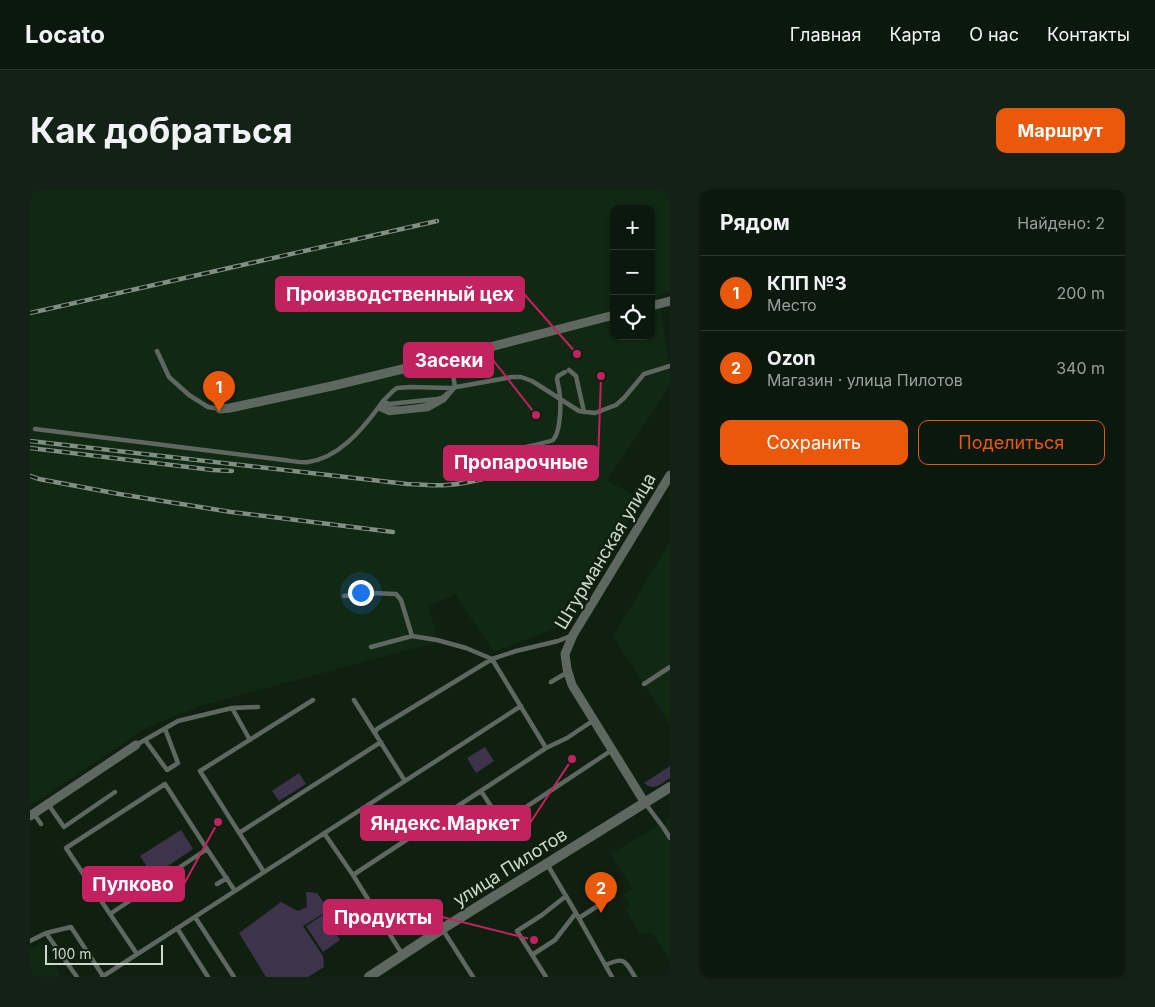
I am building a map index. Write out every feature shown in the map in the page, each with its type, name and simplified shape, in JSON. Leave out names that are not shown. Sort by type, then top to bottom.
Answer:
[{"type":"street","points":[[655,305],[670,301]]},
{"type":"street","points":[[220,409],[332,386],[450,358],[610,316]]},
{"type":"street","name":"Штурманская улица","points":[[645,802],[572,685],[565,654],[573,635],[670,475]]},
{"type":"street","points":[[32,815],[136,745]]},
{"type":"street","name":"улица Пилотов","points":[[369,977],[383,973],[403,954],[670,787]]},
{"type":"lane","points":[[158,351],[170,377],[189,395],[208,406],[220,409]]},
{"type":"lane","points":[[450,358],[455,387]]},
{"type":"lane","points":[[34,429],[308,462],[332,454],[343,446],[358,433],[397,388],[455,387],[521,377],[532,381],[579,411],[595,413],[616,405],[644,374],[670,366]]},
{"type":"lane","points":[[504,452],[548,443],[553,440],[558,428],[560,398],[557,379],[558,376],[567,371],[576,376],[584,412]]},
{"type":"lane","points":[[381,405],[389,412],[428,410],[444,400],[455,387]]},
{"type":"lane","points":[[381,405],[442,398],[455,387]]},
{"type":"lane","points":[[344,596],[371,593],[396,594],[401,600],[412,636]]},
{"type":"lane","points":[[375,733],[377,729],[492,659],[573,635]]},
{"type":"lane","points":[[371,648],[412,636],[437,640],[466,648],[492,659],[546,748]]},
{"type":"lane","points":[[644,684],[670,667]]},
{"type":"lane","points":[[551,682],[568,672]]},
{"type":"lane","points":[[264,872],[200,771],[313,700]]},
{"type":"lane","points":[[354,700],[405,781]]},
{"type":"lane","points":[[30,941],[46,933],[71,927],[102,977],[521,706]]},
{"type":"lane","points":[[136,745],[178,722],[232,708],[258,707]]},
{"type":"lane","points":[[232,708],[250,740]]},
{"type":"lane","points":[[353,876],[546,748],[567,738],[594,720]]},
{"type":"lane","points":[[145,740],[167,770],[178,763],[165,729]]},
{"type":"lane","points":[[239,833],[381,742]]},
{"type":"lane","points":[[481,791],[502,823],[612,750]]},
{"type":"lane","points":[[137,954],[66,848],[164,784],[235,891]]},
{"type":"lane","points":[[48,804],[64,827],[115,792]]},
{"type":"lane","points":[[645,802],[670,838]]},
{"type":"lane","points":[[32,815],[41,824]]},
{"type":"lane","points":[[324,833],[403,954]]},
{"type":"lane","points":[[110,914],[208,849]]},
{"type":"lane","points":[[547,864],[612,977]]},
{"type":"lane","points":[[217,884],[227,878]]},
{"type":"lane","points":[[546,977],[517,930],[542,915],[566,896]]},
{"type":"lane","points":[[532,955],[556,940],[578,915],[613,896]]},
{"type":"lane","points":[[195,916],[234,977]]},
{"type":"lane","points":[[177,928],[208,977]]},
{"type":"lane","points":[[442,929],[473,977]]},
{"type":"lane","points":[[46,933],[77,977]]},
{"type":"lane","points":[[606,965],[616,960],[621,960],[626,963],[635,977]]},
{"type":"shaded area","points":[[30,190],[670,190],[670,292],[658,295],[670,367],[670,386],[607,480],[642,500],[564,625],[494,652],[455,595],[428,606],[436,631],[434,643],[197,707],[146,728],[30,806]]},
{"type":"shaded area","points":[[670,541],[670,725],[613,636]]},
{"type":"shaded area","points":[[485,747],[494,761],[476,773],[467,758]]},
{"type":"shaded area","points":[[670,766],[670,778],[663,783],[651,787],[644,783]]},
{"type":"shaded area","points":[[299,773],[306,784],[279,801],[272,791]]},
{"type":"shaded area","points":[[670,817],[670,960],[652,933],[641,934],[625,909],[630,905],[623,894],[632,888],[610,854],[659,825],[661,828],[667,825],[665,820]]},
{"type":"shaded area","points":[[181,830],[193,849],[153,876],[140,856]]},
{"type":"shaded area","points":[[306,892],[317,893],[329,910],[303,926],[323,956],[324,967],[308,977],[266,977],[239,933],[281,902],[298,911],[307,907]]},
{"type":"shaded area","points":[[323,915],[340,940],[323,952],[306,926]]},
{"type":"shaded area","points":[[40,943],[62,977],[30,977],[30,948],[32,946],[34,948]]},
{"type":"railway","points":[[30,313],[437,221]]},
{"type":"railway","points":[[30,441],[407,484],[458,484],[531,465]]},
{"type":"railway","points":[[30,448],[232,471]]},
{"type":"railway","points":[[30,476],[119,494],[231,512],[393,532]]},
{"type":"place","name":"Производственный цех","points":[[577,354]]},
{"type":"place","name":"Пропарочные","points":[[601,376]]},
{"type":"place","name":"КПП №3","points":[[219,412]]},
{"type":"place","name":"Засеки","points":[[536,415]]},
{"type":"place","name":"Яндекс.Маркет","points":[[572,759]]},
{"type":"place","name":"Пулково","points":[[218,822]]},
{"type":"place","name":"Ozon","points":[[601,913]]},
{"type":"place","name":"Продукты","points":[[534,940]]}]
